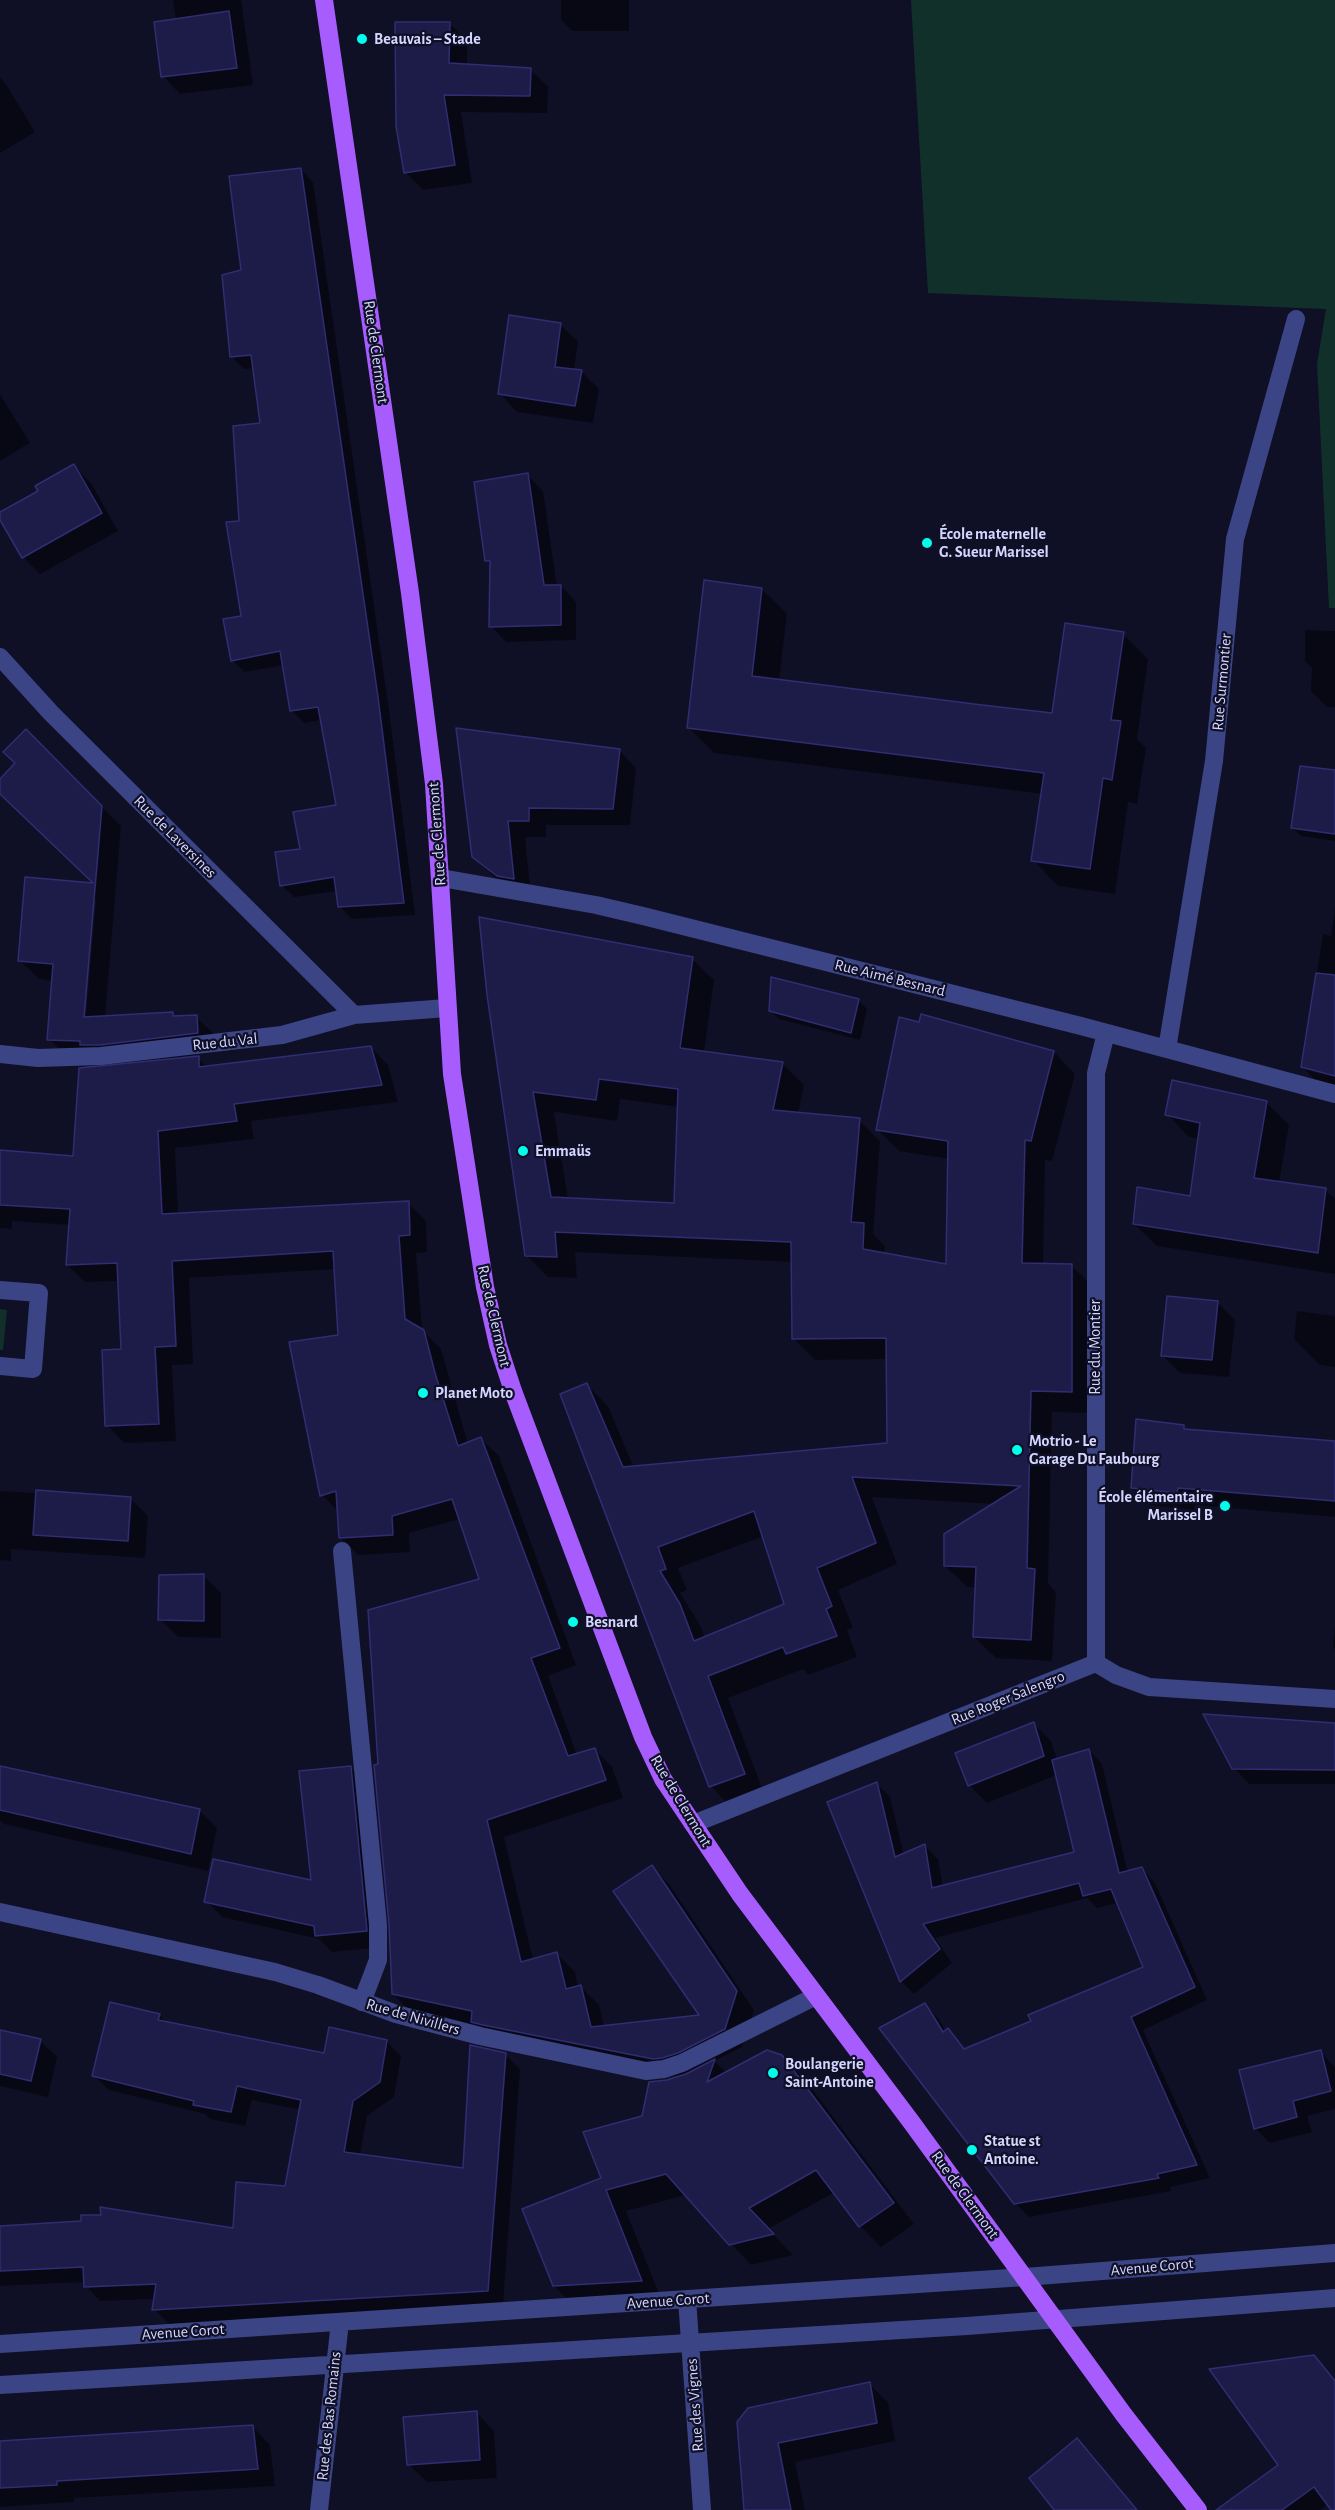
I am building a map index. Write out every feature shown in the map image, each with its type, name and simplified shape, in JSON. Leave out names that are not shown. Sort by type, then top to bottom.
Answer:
[{"type":"main road","name":"Rue de Clermont","points":[[324,0],[410,592],[434,784],[452,1074],[477,1241],[498,1345],[533,1445],[643,1737],[663,1779],[740,1894],[1025,2277],[1124,2415],[1198,2510]]},
{"type":"street","name":"Rue Surmontier","points":[[1167,1049],[1214,761],[1235,538],[1296,319]]},
{"type":"street","name":"Rue de Laversines","points":[[0,657],[51,713],[354,1015]]},
{"type":"street","name":"Rue Aimé Besnard","points":[[441,878],[596,904],[1106,1033],[1335,1094]]},
{"type":"street","name":"Rue du Val","points":[[0,1054],[68,1058],[168,1048],[282,1035],[354,1015],[447,1008]]},
{"type":"street","name":"Rue du Montier","points":[[1096,1663],[1095,1073],[1106,1033]]},
{"type":"street","points":[[0,1290],[39,1293],[33,1369],[0,1366]]},
{"type":"street","points":[[342,1551],[378,1925],[378,1960],[362,2002]]},
{"type":"street","name":"Rue Roger Salengro","points":[[693,1824],[1096,1663]]},
{"type":"street","points":[[1096,1663],[1116,1675],[1149,1687],[1335,1699]]},
{"type":"street","name":"Rue de Nivillers","points":[[0,1912],[275,1972],[362,2002],[480,2036],[646,2071],[664,2069],[682,2063],[816,1996]]},
{"type":"street","name":"Avenue Corot","points":[[0,2344],[1025,2277],[1335,2253]]},
{"type":"street","points":[[0,2385],[1055,2320],[1335,2298]]},
{"type":"street","name":"Rue des Vignes","points":[[687,2299],[702,2510]]},
{"type":"street","name":"Rue des Bas Romains","points":[[319,2510],[340,2322]]},
{"type":"green space","points":[[911,0],[1335,0],[1335,608],[1329,608],[1317,364],[1326,309],[928,293]]},
{"type":"green space","points":[[0,1309],[7,1310],[3,1350],[0,1350]]},
{"type":"building","points":[[229,11],[237,68],[161,77],[154,22]]},
{"type":"building","points":[[395,22],[450,22],[449,63],[531,68],[530,96],[444,95],[455,165],[404,173],[396,126]]},
{"type":"building","points":[[301,168],[378,697],[404,903],[338,907],[334,877],[280,886],[275,852],[300,849],[293,812],[336,805],[318,707],[290,711],[280,651],[231,661],[223,619],[241,616],[226,522],[239,521],[233,426],[260,423],[251,355],[230,357],[222,275],[241,270],[229,176]]},
{"type":"building","points":[[509,315],[561,323],[555,367],[582,370],[575,406],[498,394]]},
{"type":"building","points":[[74,464],[102,513],[22,558],[0,520],[0,512],[38,491],[35,486]]},
{"type":"building","points":[[528,473],[544,585],[561,585],[561,625],[489,627],[490,561],[485,561],[474,482]]},
{"type":"building","points":[[704,580],[762,588],[752,676],[982,705],[1052,713],[1065,623],[1124,632],[1111,720],[1121,721],[1112,780],[1103,778],[1090,869],[1031,861],[1044,773],[687,728]]},
{"type":"building","points":[[456,728],[620,749],[613,809],[529,808],[529,821],[508,821],[514,879],[497,876],[472,857]]},
{"type":"building","points":[[26,729],[102,806],[84,1017],[173,1012],[173,1016],[197,1015],[198,1033],[100,1045],[80,1045],[80,1041],[47,1040],[53,964],[18,961],[25,877],[93,883],[0,794],[0,779],[15,763],[3,752]]},
{"type":"building","points":[[1300,766],[1335,770],[1335,834],[1291,828]]},
{"type":"building","points":[[479,917],[693,957],[680,1048],[783,1062],[773,1110],[860,1118],[851,1222],[864,1223],[863,1249],[946,1264],[948,1141],[876,1130],[899,1017],[919,1022],[921,1014],[1054,1051],[1031,1141],[1025,1140],[1022,1263],[1072,1264],[1072,1392],[1031,1391],[1027,1568],[1035,1569],[1031,1640],[973,1637],[976,1567],[944,1566],[944,1534],[1021,1486],[852,1477],[876,1543],[817,1568],[832,1606],[826,1609],[837,1636],[786,1654],[783,1647],[708,1676],[745,1774],[709,1787],[560,1394],[587,1383],[623,1467],[887,1443],[886,1338],[792,1339],[791,1242],[555,1232],[557,1257],[525,1256],[487,995]],"holes":[[[599,1079],[678,1089],[674,1203],[551,1197],[533,1092],[596,1100]],[[754,1511],[784,1604],[694,1641],[680,1604],[660,1571],[666,1569],[658,1547]]]},
{"type":"building","points":[[1316,973],[1335,975],[1335,1076],[1301,1067]]},
{"type":"building","points":[[771,977],[859,999],[851,1033],[769,1011]]},
{"type":"building","points":[[371,1046],[382,1085],[234,1104],[237,1121],[158,1131],[162,1214],[409,1201],[410,1235],[399,1236],[405,1319],[424,1330],[458,1446],[481,1437],[560,1648],[531,1658],[568,1756],[595,1748],[606,1780],[487,1820],[521,1962],[557,1952],[566,1989],[581,1985],[591,2027],[699,2015],[613,1891],[652,1865],[737,1991],[725,2029],[678,2053],[662,2058],[653,2059],[483,2025],[471,2022],[472,2011],[392,1994],[389,1924],[374,1765],[378,1764],[368,1610],[479,1579],[452,1499],[392,1516],[393,1535],[339,1538],[336,1491],[320,1496],[289,1342],[338,1335],[333,1251],[172,1261],[176,1346],[155,1347],[159,1424],[105,1426],[102,1350],[121,1349],[117,1263],[66,1265],[70,1209],[0,1205],[0,1150],[73,1156],[79,1068],[199,1056],[199,1067]]},
{"type":"building","points":[[1172,1080],[1267,1101],[1254,1178],[1326,1188],[1318,1253],[1133,1224],[1137,1187],[1190,1196],[1200,1123],[1165,1115]]},
{"type":"building","points":[[1167,1296],[1218,1301],[1212,1360],[1161,1356]]},
{"type":"building","points":[[1136,1419],[1184,1425],[1184,1429],[1335,1441],[1335,1501],[1178,1488],[1177,1493],[1131,1488]]},
{"type":"building","points":[[36,1490],[131,1497],[128,1541],[33,1535]]},
{"type":"building","points":[[204,1574],[204,1621],[158,1620],[159,1575]]},
{"type":"building","points":[[1203,1714],[1335,1723],[1335,1770],[1232,1769]]},
{"type":"building","points":[[1034,1722],[1044,1756],[968,1786],[955,1753]]},
{"type":"building","points":[[1089,1749],[1119,1873],[1142,1867],[1195,1987],[1131,2017],[1197,2165],[1157,2174],[1159,2178],[1014,2204],[879,2028],[925,2003],[943,2032],[948,2028],[964,2049],[1031,2021],[1028,2015],[1143,1967],[1111,1889],[1083,1896],[1079,1883],[923,1924],[940,1949],[900,1982],[827,1802],[877,1782],[895,1857],[925,1844],[932,1888],[1074,1852],[1052,1760]]},
{"type":"building","points":[[0,1766],[200,1809],[191,1854],[0,1810]]},
{"type":"building","points":[[351,1766],[367,1931],[315,1936],[314,1926],[204,1902],[213,1859],[311,1880],[299,1771]]},
{"type":"building","points":[[110,2002],[160,2014],[158,2020],[324,2053],[329,2027],[387,2040],[380,2082],[353,2101],[344,2152],[463,2168],[470,2045],[506,2053],[488,2291],[152,2310],[156,2284],[84,2287],[83,2267],[0,2271],[0,2226],[81,2221],[81,2215],[101,2215],[100,2207],[233,2228],[236,2182],[285,2186],[301,2100],[237,2086],[231,2112],[193,2105],[194,2101],[92,2076]]},
{"type":"building","points":[[0,2030],[41,2039],[31,2081],[0,2074]]},
{"type":"building","points":[[767,2050],[782,2055],[894,2203],[859,2227],[816,2170],[749,2208],[774,2234],[729,2245],[666,2174],[606,2190],[642,2281],[553,2286],[522,2209],[601,2178],[583,2132],[642,2116],[649,2082],[667,2080],[686,2074],[715,2059],[707,2082]]},
{"type":"building","points":[[1321,2050],[1331,2091],[1293,2101],[1297,2117],[1254,2129],[1239,2070]]},
{"type":"building","points":[[1314,2355],[1335,2381],[1335,2510],[1331,2510],[1314,2487],[1282,2510],[1216,2510],[1278,2465],[1209,2369]]},
{"type":"building","points":[[870,2382],[877,2423],[778,2443],[791,2510],[744,2510],[737,2422],[748,2408]]},
{"type":"building","points":[[477,2411],[480,2460],[407,2465],[403,2417]]},
{"type":"building","points":[[253,2425],[258,2469],[57,2481],[57,2485],[0,2488],[0,2441]]},
{"type":"building","points":[[1077,2438],[1137,2510],[1054,2510],[1029,2478]]},
{"type":"place","name":"Beauvais – Stade","points":[[362,39]]},
{"type":"place","name":"École maternelle G. Sueur Marissel","points":[[927,543]]},
{"type":"place","name":"Emmaüs","points":[[523,1151]]},
{"type":"place","name":"Planet Moto","points":[[423,1393]]},
{"type":"place","name":"Motrio - Le Garage Du Faubourg","points":[[1017,1450]]},
{"type":"place","name":"École élémentaire Marissel B","points":[[1225,1506]]},
{"type":"place","name":"Besnard","points":[[573,1622]]},
{"type":"place","name":"Boulangerie Saint-Antoine","points":[[773,2073]]},
{"type":"place","name":"Statue st Antoine.","points":[[972,2150]]}]
